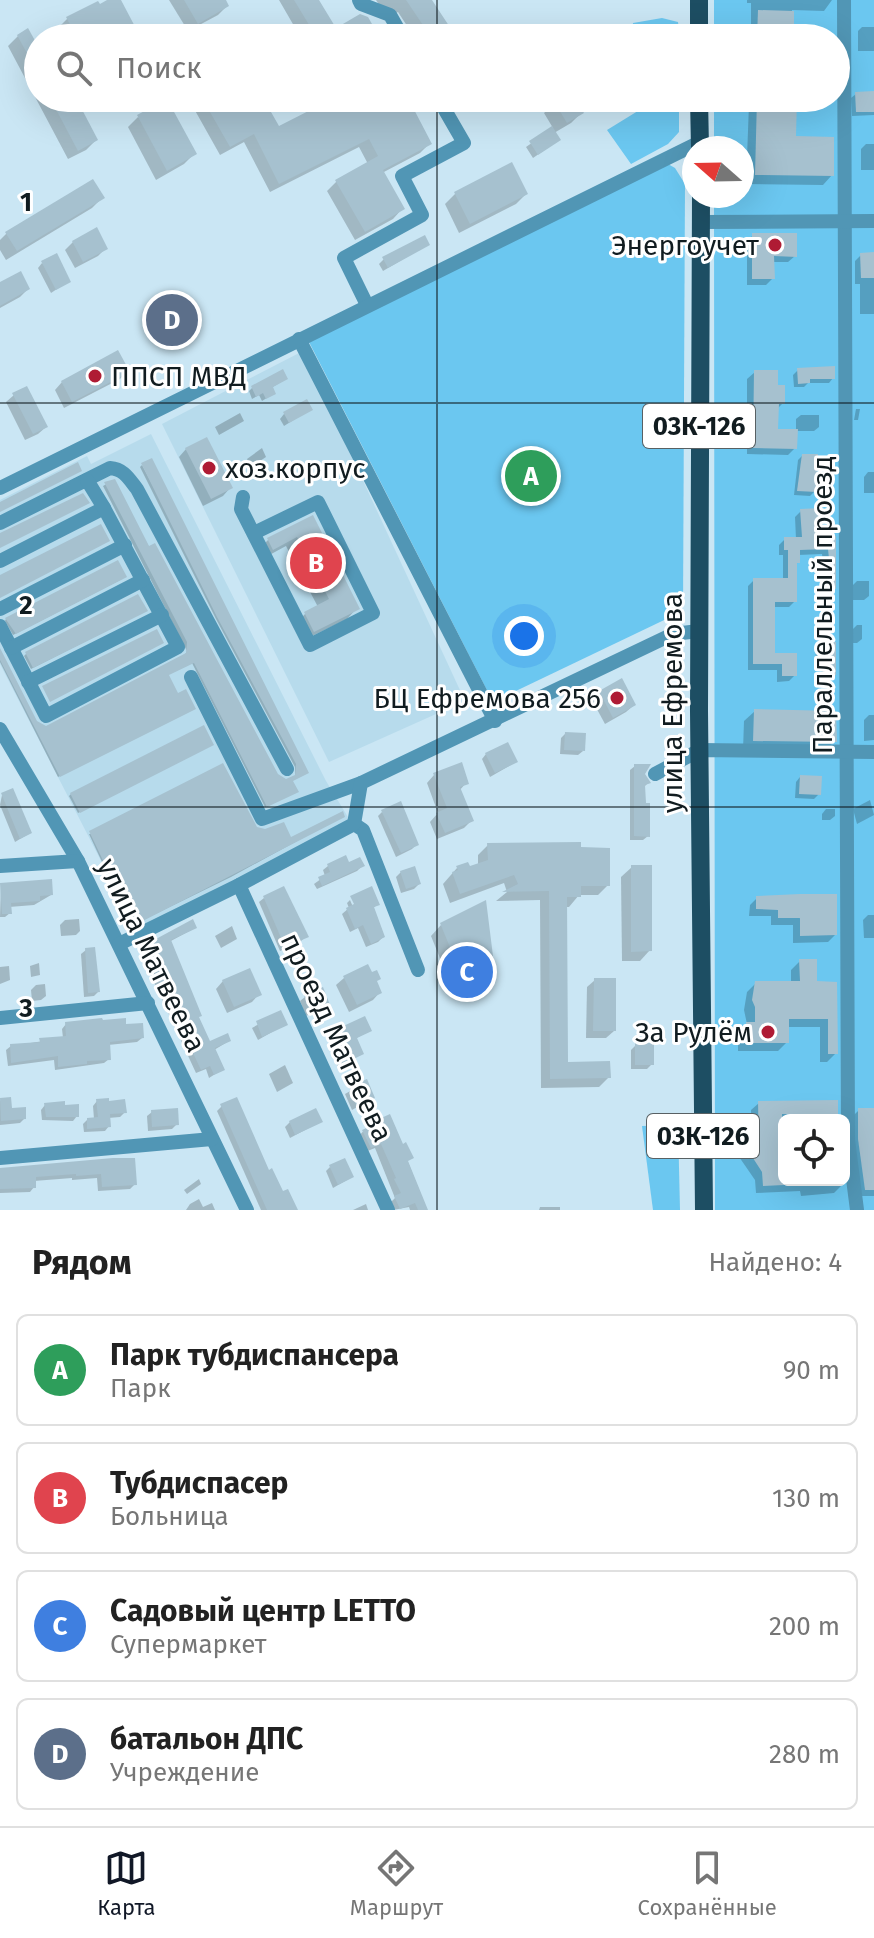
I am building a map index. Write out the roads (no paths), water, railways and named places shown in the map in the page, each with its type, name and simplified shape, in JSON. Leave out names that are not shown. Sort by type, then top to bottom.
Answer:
[{"type":"main road","points":[[699,0],[699,24]]},
{"type":"main road","points":[[699,112],[700,136]]},
{"type":"main road","name":"улица Ефремова","points":[[701,208],[699,631],[704,1210]]},
{"type":"street","points":[[359,0],[361,4],[390,15],[395,24]]},
{"type":"street","name":"Параллельный проезд","points":[[844,0],[844,24]]},
{"type":"street","points":[[367,305],[344,258],[422,215],[402,176],[464,143],[446,112]]},
{"type":"street","name":"Параллельный проезд","points":[[845,112],[848,1140],[857,1210]]},
{"type":"street","points":[[0,488],[367,305],[682,154]]},
{"type":"street","points":[[701,222],[874,221]]},
{"type":"street","points":[[299,339],[495,721]]},
{"type":"street","points":[[0,523],[110,468],[118,469],[137,489],[287,769]]},
{"type":"street","points":[[0,626],[46,716],[178,647],[87,480]]},
{"type":"street","points":[[243,497],[241,509],[310,645],[373,613],[318,502],[254,533]]},
{"type":"street","points":[[0,561],[104,508]]},
{"type":"street","points":[[0,609],[125,545]]},
{"type":"street","points":[[11,648],[143,580]]},
{"type":"street","points":[[28,682],[162,615]]},
{"type":"street","points":[[191,677],[262,819],[361,783],[673,634],[699,631]]},
{"type":"street","name":"улица Матвеева","points":[[0,729],[78,861],[247,1210]]},
{"type":"street","points":[[655,774],[700,750],[874,752]]},
{"type":"street","points":[[354,824],[361,783]]},
{"type":"street","points":[[119,944],[354,824]]},
{"type":"street","points":[[354,824],[363,830],[418,970]]},
{"type":"street","points":[[0,866],[78,861]]},
{"type":"street","name":"проезд Матвеева","points":[[239,885],[388,1210]]},
{"type":"street","points":[[0,1018],[148,1003]]},
{"type":"street","points":[[0,1158],[212,1139]]},
{"type":"place","name":"Энергоучет","points":[[775,245]]},
{"type":"place","name":"батальон ДПС","points":[[172,320]]},
{"type":"place","name":"ППСП МВД","points":[[95,376]]},
{"type":"place","name":"хоз.корпус","points":[[209,468]]},
{"type":"place","name":"Парк тубдиспансера","points":[[531,476]]},
{"type":"place","name":"Тубдиспасер","points":[[316,563]]},
{"type":"place","name":"БЦ Ефремова 256","points":[[617,698]]},
{"type":"place","name":"Садовый центр LETTO","points":[[467,972]]},
{"type":"place","name":"За Рулём","points":[[768,1032]]}]
